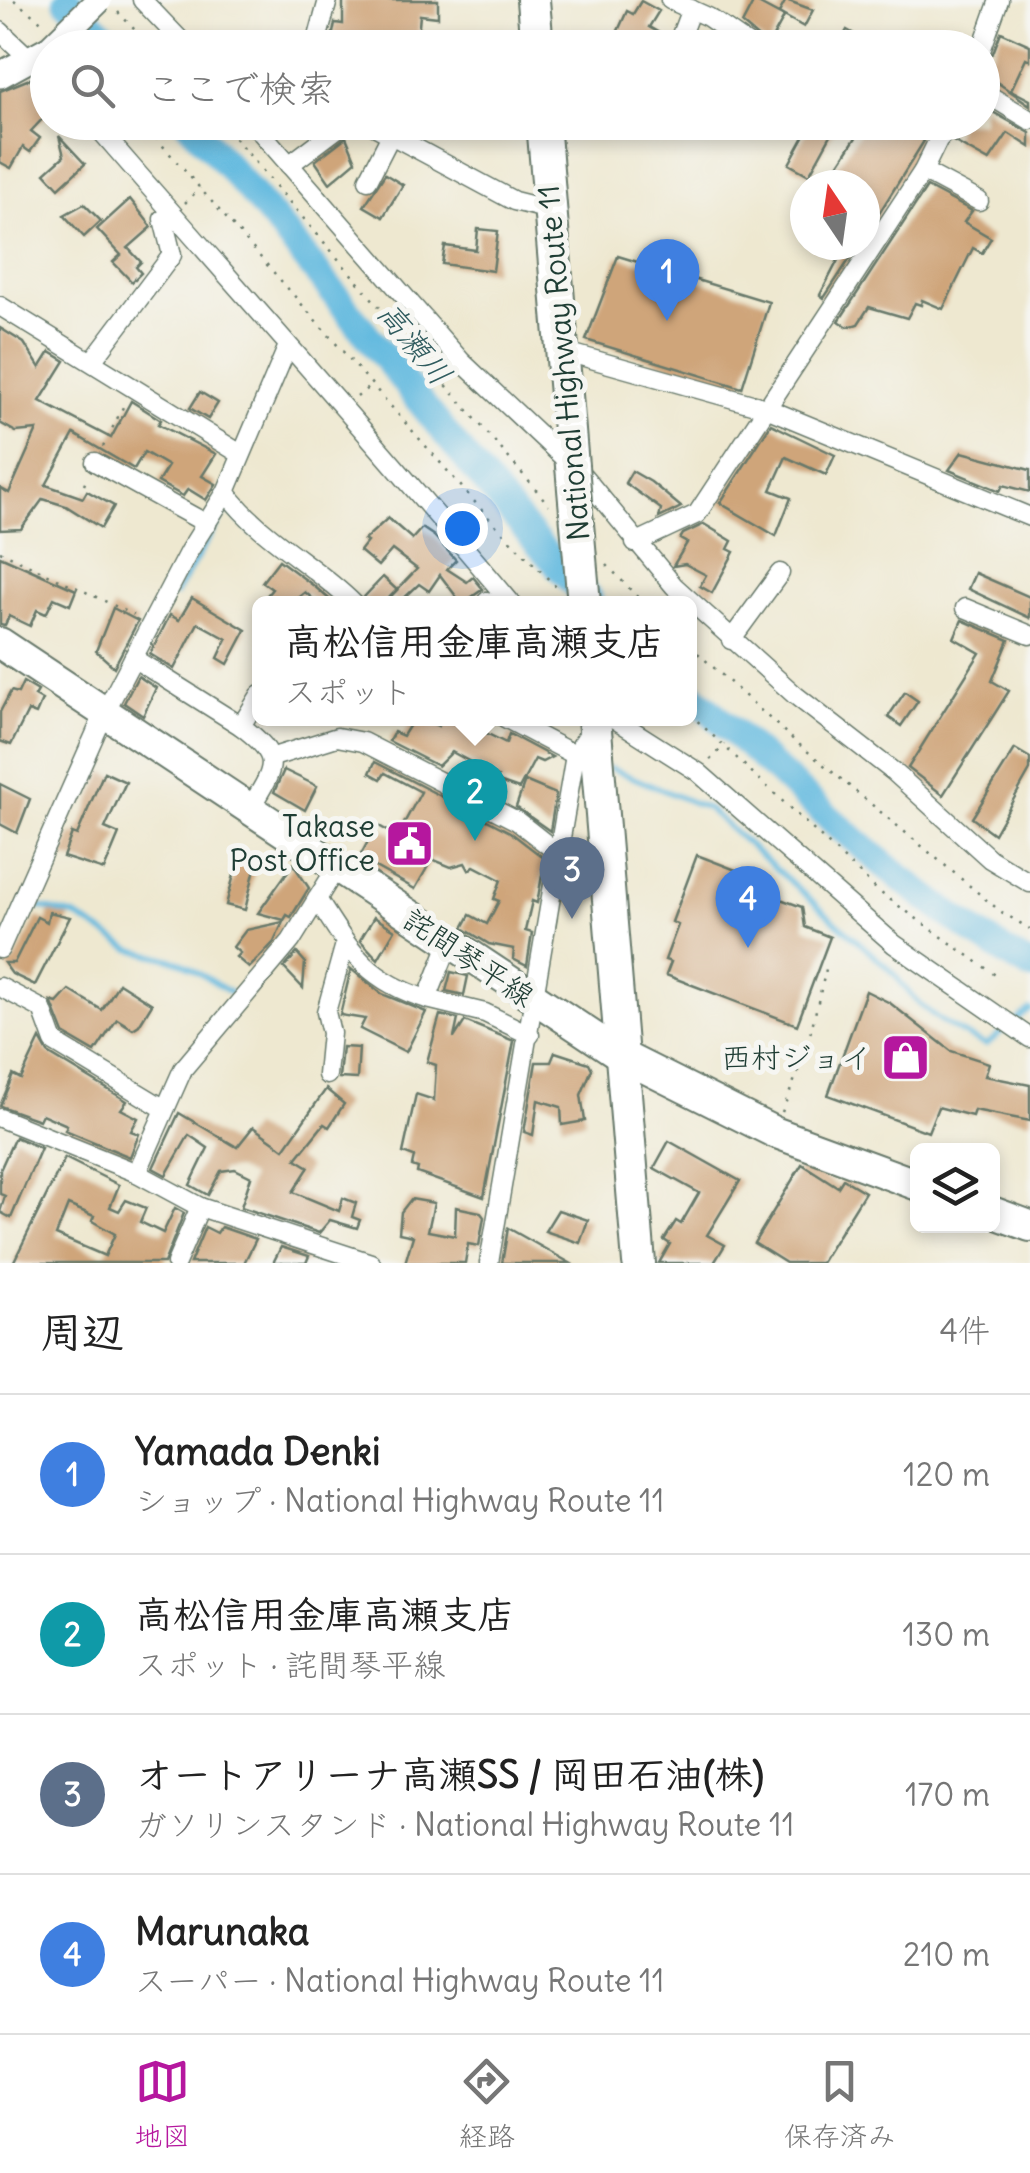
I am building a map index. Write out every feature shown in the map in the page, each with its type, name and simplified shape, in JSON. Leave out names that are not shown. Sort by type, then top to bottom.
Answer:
[{"type":"highway","points":[[533,0],[536,30]]},
{"type":"highway","name":"National Highway Route 11","points":[[544,140],[572,466],[572,596]]},
{"type":"highway","points":[[600,726],[638,1263]]},
{"type":"main road","points":[[77,30],[106,4]]},
{"type":"main road","points":[[0,75],[30,64]]},
{"type":"main road","name":"詫間琴平線","points":[[0,643],[622,1056],[774,1132],[910,1182]]},
{"type":"main road","points":[[1000,1215],[1030,1226]]},
{"type":"street","points":[[142,0],[171,30]]},
{"type":"street","points":[[320,30],[328,0]]},
{"type":"street","points":[[670,0],[724,30]]},
{"type":"street","points":[[988,30],[999,0]]},
{"type":"street","points":[[683,30],[691,9]]},
{"type":"street","points":[[0,31],[30,50]]},
{"type":"street","points":[[1000,101],[1030,120]]},
{"type":"street","points":[[108,140],[287,348],[393,461],[505,596]]},
{"type":"street","points":[[267,140],[461,361],[572,466],[635,543],[687,596]]},
{"type":"street","points":[[289,165],[322,140]]},
{"type":"street","points":[[368,180],[388,140]]},
{"type":"street","points":[[400,140],[514,201],[550,210]]},
{"type":"street","points":[[635,543],[696,514],[924,172],[939,140]]},
{"type":"street","points":[[924,172],[979,201]]},
{"type":"street","points":[[93,360],[172,255],[163,219],[173,215]]},
{"type":"street","points":[[0,306],[239,453]]},
{"type":"street","points":[[0,949],[105,712],[150,623],[226,492],[239,453],[287,348]]},
{"type":"street","points":[[563,350],[766,408],[1030,517]]},
{"type":"street","points":[[95,462],[113,480],[207,524]]},
{"type":"street","points":[[226,492],[268,538],[327,577],[346,596]]},
{"type":"street","points":[[731,640],[780,574]]},
{"type":"street","points":[[697,606],[731,640],[894,772],[990,858],[1030,883]]},
{"type":"street","points":[[965,608],[1030,635]]},
{"type":"street","points":[[134,658],[267,745],[273,757],[272,771],[250,810]]},
{"type":"street","points":[[240,726],[252,707]]},
{"type":"street","points":[[520,726],[575,755]]},
{"type":"street","points":[[489,1263],[575,755],[596,726]]},
{"type":"street","points":[[610,726],[698,772],[894,944],[1030,1038]]},
{"type":"street","points":[[273,757],[337,737],[362,742],[517,821],[559,854]]},
{"type":"street","points":[[136,1173],[162,1108],[204,1039],[291,941],[337,868]]},
{"type":"street","points":[[317,899],[345,944],[376,976],[427,999],[485,1013],[530,1035]]},
{"type":"street","points":[[328,1075],[331,1034],[326,1012],[345,944]]},
{"type":"street","points":[[427,999],[449,944]]},
{"type":"street","points":[[0,987],[42,1009],[54,1042],[162,1108]]},
{"type":"street","points":[[0,1118],[136,1173],[200,1207],[371,1263]]},
{"type":"street","points":[[176,1263],[200,1207]]},
{"type":"path","points":[[106,4],[133,30]]},
{"type":"path","points":[[158,140],[474,502],[571,596]]},
{"type":"path","points":[[237,140],[554,510]]},
{"type":"path","points":[[173,215],[201,187]]},
{"type":"path","points":[[84,485],[134,386]]},
{"type":"path","points":[[0,550],[150,623]]},
{"type":"path","points":[[605,564],[636,596]]},
{"type":"path","points":[[697,652],[790,736],[1000,911],[1030,928]]},
{"type":"path","points":[[697,720],[878,891],[1001,978]]},
{"type":"path","points":[[698,772],[725,745]]},
{"type":"path","points":[[774,1132],[806,1051],[827,966]]},
{"type":"building","points":[[343,0],[438,0],[438,17],[420,15],[419,30],[334,30],[335,23],[343,24]]},
{"type":"building","points":[[786,0],[813,10],[804,27],[779,13]]},
{"type":"building","points":[[641,1],[659,11],[649,27],[654,30],[618,30],[627,11],[633,14]]},
{"type":"building","points":[[754,1],[784,17],[777,30],[749,30],[742,24]]},
{"type":"building","points":[[1000,35],[1030,45],[1030,60],[1026,58],[1011,90],[1030,100],[1030,105],[1000,84]]},
{"type":"building","points":[[30,79],[30,140],[39,140],[30,152],[23,147],[11,168],[0,162],[0,91]]},
{"type":"building","points":[[1000,116],[1030,133],[1030,147],[1008,133],[989,161],[953,141],[1000,140]]},
{"type":"building","points":[[60,140],[85,164],[59,188],[45,173],[64,156]]},
{"type":"building","points":[[347,140],[356,161],[330,183],[315,161]]},
{"type":"building","points":[[802,140],[828,140],[812,170],[800,170],[789,164]]},
{"type":"building","points":[[854,140],[924,141],[880,212],[880,170],[835,170]]},
{"type":"building","points":[[385,174],[403,185],[383,217],[364,206]]},
{"type":"building","points":[[927,187],[972,211],[964,222],[991,238],[982,253],[973,248],[943,309],[922,300],[921,305],[915,303],[907,318],[869,307],[858,324],[848,327],[839,321]]},
{"type":"building","points":[[130,199],[152,227],[128,248],[141,262],[136,267],[141,273],[132,282],[113,262],[121,255],[97,229]]},
{"type":"building","points":[[84,204],[101,221],[84,237],[64,215]]},
{"type":"building","points":[[478,229],[498,231],[493,271],[442,264],[445,246],[476,250]]},
{"type":"building","points":[[618,256],[769,302],[742,388],[586,340]]},
{"type":"building","points":[[838,260],[849,260],[824,298],[820,295]]},
{"type":"building","points":[[0,328],[24,343],[40,368],[50,352],[65,361],[40,401],[111,438],[131,401],[161,420],[158,424],[216,454],[202,476],[216,484],[206,500],[188,489],[183,496],[158,482],[168,466],[144,452],[134,469],[74,434],[46,485],[83,498],[87,491],[114,506],[101,528],[66,506],[43,499],[21,529],[0,530],[0,488],[9,493],[37,430],[16,432],[0,423]]},
{"type":"building","points":[[200,392],[218,403],[208,419],[190,408]]},
{"type":"building","points":[[771,424],[835,455],[826,475],[786,457],[771,490],[791,498],[776,536],[720,503]]},
{"type":"building","points":[[962,452],[1030,470],[1030,492],[1003,485],[1000,491],[949,470]]},
{"type":"building","points":[[632,471],[681,507],[659,518],[661,509],[625,483]]},
{"type":"building","points":[[388,518],[412,539],[422,528],[456,560],[447,569],[467,582],[473,577],[483,589],[473,596],[456,596],[440,575],[429,591],[419,584],[406,596],[391,596],[417,569],[392,550],[378,566],[360,551],[367,542],[364,540]]},
{"type":"building","points":[[704,524],[732,541],[728,549],[734,552],[712,593],[700,586],[706,575],[685,564],[673,566],[687,543],[680,539],[683,534]]},
{"type":"building","points":[[0,556],[76,590],[70,605],[54,598],[46,614],[37,610],[30,626],[9,616],[5,625],[0,624]]},
{"type":"building","points":[[279,560],[326,596],[310,596],[305,592],[300,596],[266,596],[272,589],[262,582]]},
{"type":"building","points":[[975,573],[1030,597],[1030,618],[968,589]]},
{"type":"building","points":[[383,577],[397,590],[391,596],[365,596]]},
{"type":"building","points":[[192,598],[246,630],[228,664],[218,658],[227,639],[198,623],[174,669],[150,654],[170,615],[179,620]]},
{"type":"building","points":[[113,608],[138,621],[114,667],[96,651]]},
{"type":"building","points":[[962,620],[1009,640],[992,681],[1009,691],[943,795],[908,768],[980,653],[954,638]]},
{"type":"building","points":[[138,676],[156,688],[143,716],[124,703]]},
{"type":"building","points":[[23,682],[38,691],[35,696],[42,700],[36,714],[28,711],[11,745],[0,741],[0,712],[11,691],[18,693]]},
{"type":"building","points":[[905,692],[918,701],[901,726],[888,717]]},
{"type":"building","points":[[409,726],[482,726],[480,730],[506,743],[509,734],[552,757],[542,762],[535,759],[519,789],[496,781],[498,777],[452,752],[438,766],[389,741],[394,732],[403,736]]},
{"type":"building","points":[[1015,749],[1030,758],[1030,770],[994,834],[972,818]]},
{"type":"building","points":[[375,762],[510,832],[545,859],[537,903],[532,901],[525,931],[532,933],[527,966],[513,959],[514,949],[489,944],[463,928],[470,915],[487,924],[499,901],[494,899],[501,880],[474,866],[469,870],[465,863],[451,867],[432,859],[415,889],[359,858],[377,825],[397,836],[421,792],[385,773],[381,779],[370,773]]},
{"type":"building","points":[[284,770],[317,786],[305,810],[274,792]]},
{"type":"building","points":[[104,772],[126,782],[105,828],[119,834],[104,870],[63,857],[72,833],[77,835]]},
{"type":"building","points":[[525,781],[556,794],[550,831],[516,807]]},
{"type":"building","points":[[0,784],[30,799],[17,833],[0,824]]},
{"type":"building","points":[[697,855],[741,872],[737,883],[802,907],[805,927],[830,937],[797,1025],[666,975],[671,962],[665,960],[678,925],[672,922]]},
{"type":"building","points":[[239,856],[257,860],[245,910],[226,905]]},
{"type":"building","points":[[293,864],[309,888],[291,917],[287,915],[284,920],[258,913]]},
{"type":"building","points":[[568,871],[582,878],[577,904],[563,898]]},
{"type":"building","points":[[49,912],[70,917],[35,985],[12,974],[4,963],[14,963],[37,917],[47,922]]},
{"type":"building","points":[[374,917],[395,930],[378,959],[360,940]]},
{"type":"building","points":[[283,922],[274,942],[249,968],[236,957],[240,953],[233,947],[246,930]]},
{"type":"building","points":[[297,953],[305,962],[303,988],[284,968]]},
{"type":"building","points":[[351,969],[382,994],[426,1012],[406,1052],[360,1029],[365,1019],[340,1015]]},
{"type":"building","points":[[451,972],[468,976],[464,995],[446,991]]},
{"type":"building","points":[[119,983],[152,1004],[139,1025],[133,1029],[117,1019],[95,1052],[64,1034],[51,1001],[57,1003],[69,990],[102,1010]]},
{"type":"building","name":"西村ジョイ","points":[[866,991],[890,1003],[951,1051],[989,1063],[985,1076],[1030,1085],[1030,1121],[974,1110],[972,1116],[938,1107],[928,1132],[828,1095]]},
{"type":"building","points":[[440,1015],[458,1019],[454,1038],[465,1021],[514,1041],[484,1197],[417,1173],[418,1168],[412,1166],[414,1157],[403,1153],[416,1094],[434,1100],[436,1065],[427,1062]]},
{"type":"building","points":[[40,1039],[48,1053],[127,1101],[121,1109],[138,1118],[131,1131],[139,1134],[130,1157],[65,1130],[67,1125],[42,1114],[39,1120],[0,1106],[13,1075],[21,1079]]},
{"type":"building","points":[[342,1047],[359,1048],[357,1079],[339,1078]]},
{"type":"building","points":[[555,1052],[589,1063],[592,1069],[581,1095],[585,1121],[562,1125],[561,1107],[538,1100],[533,1135],[524,1132],[536,1062],[551,1062]]},
{"type":"building","points":[[326,1089],[344,1104],[329,1127],[324,1124],[296,1159],[309,1167],[293,1192],[339,1211],[343,1198],[356,1203],[352,1217],[360,1220],[357,1228],[330,1220],[319,1233],[241,1207],[251,1177],[235,1169],[221,1171],[208,1195],[190,1185],[208,1148],[189,1135],[166,1175],[153,1168],[179,1113],[237,1147],[253,1127],[284,1149]]},
{"type":"building","points":[[15,1137],[41,1148],[11,1218],[0,1212],[5,1196],[0,1194],[0,1170]]},
{"type":"building","points":[[669,1141],[740,1181],[707,1235],[725,1245],[714,1263],[659,1263],[670,1244],[664,1240],[676,1221],[681,1224],[699,1193],[654,1168]]},
{"type":"building","points":[[65,1158],[119,1185],[110,1207],[119,1211],[126,1200],[146,1208],[140,1222],[163,1233],[175,1208],[184,1213],[164,1263],[13,1263]],"holes":[[[68,1205],[94,1216],[92,1221],[115,1234],[105,1256],[56,1235]]]},
{"type":"building","points":[[802,1164],[838,1187],[843,1179],[865,1192],[821,1263],[786,1263],[754,1243]]},
{"type":"building","points":[[411,1199],[434,1203],[428,1231],[455,1236],[456,1207],[480,1212],[484,1217],[479,1246],[468,1244],[465,1263],[405,1263],[413,1236],[399,1233],[401,1212]]},
{"type":"building","points":[[558,1210],[588,1220],[580,1243],[545,1231]]},
{"type":"building","points":[[205,1227],[217,1233],[221,1227],[256,1239],[244,1263],[190,1263]]},
{"type":"building","points":[[508,1228],[570,1263],[502,1263]]},
{"type":"building","points":[[281,1247],[309,1256],[306,1263],[273,1263]]},
{"type":"waterway","name":"高瀬川","points":[[67,0],[99,30]]},
{"type":"waterway","name":"高瀬川","points":[[204,140],[486,483],[586,596]]},
{"type":"waterway","points":[[175,595],[227,508],[254,534]]},
{"type":"waterway","name":"高瀬川","points":[[697,699],[896,874],[1030,967]]},
{"type":"waterway","points":[[610,768],[708,809],[894,973],[923,1007],[959,1032],[986,1045],[1030,1010]]},
{"type":"waterway","points":[[30,905],[74,915],[130,949],[181,962],[231,993]]},
{"type":"place","name":"Yamada Denki","points":[[667,321]]},
{"type":"place","name":"高松信用金庫高瀬支店","points":[[475,841]]},
{"type":"place","name":"Takase Post Office","points":[[410,843]]},
{"type":"place","name":"オートアリーナ高瀬SS / 岡田石油(株)","points":[[572,919]]},
{"type":"place","name":"Marunaka","points":[[748,948]]},
{"type":"place","name":"西村ジョイ","points":[[906,1057]]}]
